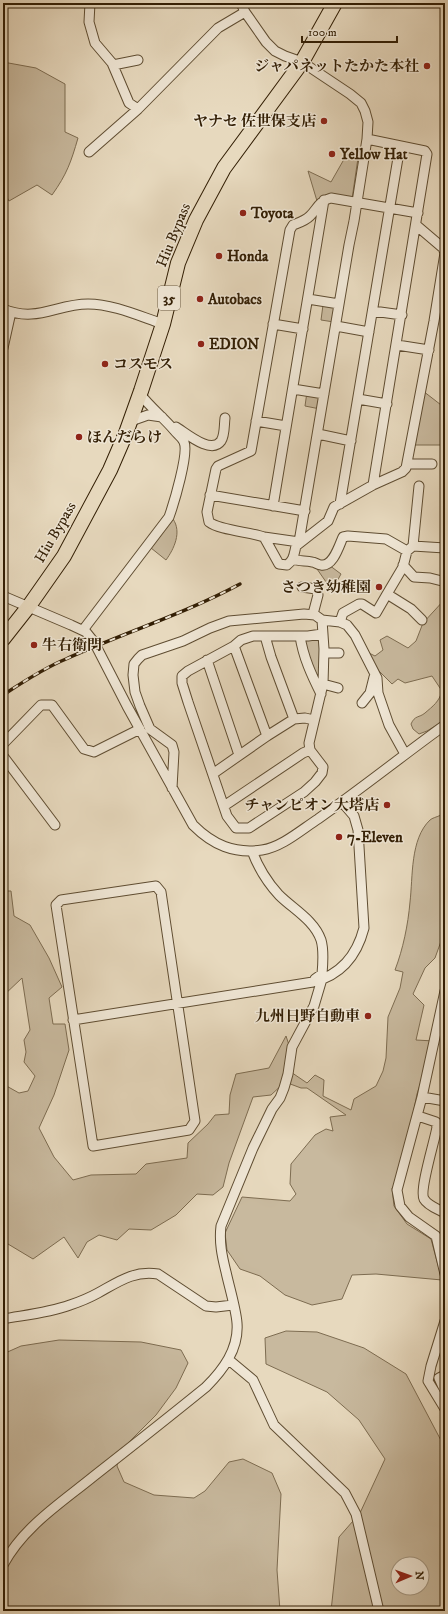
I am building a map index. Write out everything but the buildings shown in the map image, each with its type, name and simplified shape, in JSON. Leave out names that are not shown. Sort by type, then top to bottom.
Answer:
[{"type":"highway","name":"Hiu Bypass","points":[[29,606],[64,556],[110,470],[140,394],[163,324],[178,263],[196,220],[224,168],[302,62],[335,3]]},
{"type":"highway","name":"35","points":[[3,640],[29,606]]},
{"type":"street","points":[[90,3],[89,22],[94,43],[113,66],[128,103],[138,109]]},
{"type":"street","points":[[241,3],[245,12],[266,42],[275,50],[285,56],[302,62],[350,94],[360,103],[368,122],[367,139],[305,511],[294,559],[288,565],[279,564],[264,537]]},
{"type":"street","points":[[89,152],[138,109],[218,28],[245,12]]},
{"type":"street","points":[[113,66],[138,60]]},
{"type":"street","points":[[367,139],[425,151],[427,154],[402,315],[373,485]]},
{"type":"street","points":[[340,504],[400,146]]},
{"type":"street","points":[[416,224],[443,248],[445,253],[406,468],[402,472],[373,485],[334,507],[328,521],[319,529],[299,542],[264,537],[218,527],[209,522],[207,512],[218,466],[251,451],[290,230],[293,225],[305,220],[324,200],[331,198],[418,213]]},
{"type":"street","points":[[273,506],[324,200]]},
{"type":"street","points":[[308,300],[339,304]]},
{"type":"street","points":[[3,348],[7,337],[7,311],[39,314],[75,305],[95,304],[163,324]]},
{"type":"street","points":[[372,311],[402,315]]},
{"type":"street","points":[[273,324],[303,329]]},
{"type":"street","points":[[336,326],[369,332]]},
{"type":"street","points":[[397,345],[428,350]]},
{"type":"street","points":[[292,389],[324,394]]},
{"type":"street","points":[[140,394],[148,404],[169,423],[197,441],[213,445],[218,444],[223,437],[225,418]]},
{"type":"street","points":[[358,399],[387,404]]},
{"type":"street","points":[[130,421],[148,415],[162,417]]},
{"type":"street","points":[[256,421],[286,426]]},
{"type":"street","points":[[83,630],[169,517],[176,495],[186,449],[184,441],[169,423]]},
{"type":"street","points":[[318,434],[350,441]]},
{"type":"street","points":[[407,464],[432,464]]},
{"type":"street","points":[[340,622],[343,614],[359,604],[362,604],[376,613],[403,565],[410,548],[420,486]]},
{"type":"street","points":[[210,495],[305,511]]},
{"type":"street","points":[[294,559],[301,562],[310,561],[320,565],[329,563],[343,537],[348,536],[386,539],[410,548],[445,548]]},
{"type":"street","points":[[403,565],[414,578],[430,578],[442,581]]},
{"type":"street","points":[[302,587],[316,589],[318,595],[313,614]]},
{"type":"street","points":[[387,594],[422,620]]},
{"type":"street","points":[[3,596],[86,632],[94,642],[193,825],[204,836],[218,845],[238,850],[252,851],[264,850],[275,846],[294,835],[342,802],[445,725]]},
{"type":"street","points":[[408,620],[413,612]]},
{"type":"street","points":[[172,788],[174,752],[172,745],[150,729],[135,692],[133,675],[134,664],[142,655],[183,641],[229,621],[313,614],[322,620],[340,622],[347,625],[355,635],[377,678],[378,693],[389,725],[405,754]]},
{"type":"street","points":[[322,620],[324,653],[323,684],[309,743],[310,750],[323,767],[322,773],[304,792],[249,828],[236,828],[231,823],[224,806],[182,682],[182,676],[207,660],[234,646],[241,640],[253,636],[300,636],[322,634]]},
{"type":"street","points":[[265,636],[271,657],[294,719]]},
{"type":"street","points":[[300,636],[312,676],[321,694]]},
{"type":"street","points":[[234,646],[267,736]]},
{"type":"street","points":[[324,653],[339,653]]},
{"type":"street","points":[[207,660],[239,755]]},
{"type":"street","points":[[362,702],[372,687],[375,674]]},
{"type":"street","points":[[323,684],[338,688]]},
{"type":"street","points":[[3,744],[41,705],[52,706],[84,749],[94,752],[140,729]]},
{"type":"street","points":[[214,773],[294,719],[305,718],[314,720]]},
{"type":"street","points":[[224,806],[303,753],[310,750]]},
{"type":"street","points":[[3,756],[55,825]]},
{"type":"street","points":[[73,1020],[317,981],[332,974],[352,958],[361,939],[364,928],[358,830],[354,816],[342,802]]},
{"type":"street","points":[[3,1565],[11,1550],[20,1539],[45,1515],[206,1387],[228,1360],[236,1335],[237,1323],[220,1250],[219,1238],[221,1226],[253,1148],[284,1088],[288,1074],[292,1047],[314,1006],[317,981],[322,974],[322,942],[318,934],[300,912],[280,896],[269,884],[257,864],[252,851]]},
{"type":"street","points":[[156,886],[161,892],[177,1004],[195,1121],[189,1130],[181,1132],[93,1146],[56,905],[61,900],[156,886]]},
{"type":"street","points":[[445,991],[418,1116],[397,1190],[400,1206],[409,1217],[436,1236],[445,1274]]},
{"type":"street","points":[[422,1097],[445,1101]]},
{"type":"street","points":[[418,1116],[431,1119],[436,1122],[437,1127],[423,1192],[424,1198],[429,1204],[445,1213]]},
{"type":"street","points":[[3,1319],[68,1306],[96,1294],[123,1279],[149,1272],[158,1274],[206,1306],[216,1307],[233,1305]]},
{"type":"street","points":[[445,1321],[431,1366],[428,1381],[445,1410]]},
{"type":"street","points":[[228,1360],[243,1370],[253,1380],[274,1424],[345,1493],[356,1514],[379,1611]]},
{"type":"street","points":[[445,1375],[440,1378],[445,1391]]},
{"type":"shaded area","points":[[3,62],[36,68],[65,84],[65,132],[78,138],[68,168],[52,195],[37,185],[9,201],[3,190]]},
{"type":"shaded area","points":[[347,154],[358,158],[352,199],[329,194],[321,197],[317,201],[308,171],[331,182]]},
{"type":"shaded area","points":[[323,305],[337,307],[334,322],[321,320]]},
{"type":"shaded area","points":[[423,391],[445,408],[444,445],[414,445]]},
{"type":"shaded area","points":[[307,392],[322,395],[320,409],[305,406]]},
{"type":"shaded area","points":[[173,519],[176,524],[177,535],[172,551],[166,560],[151,548]]},
{"type":"shaded area","points":[[329,565],[341,574],[331,589],[317,569]]},
{"type":"shaded area","points":[[445,599],[445,720],[419,734],[413,729],[411,724],[416,718],[423,715],[433,706],[442,691],[432,676],[405,683],[398,679],[392,684],[378,670],[367,652],[375,656],[383,650],[380,640],[387,636],[408,648],[416,641],[423,623]]},
{"type":"shaded area","points":[[305,638],[317,639],[320,642],[321,685],[310,663],[306,650]]},
{"type":"shaded area","points":[[445,807],[444,933],[435,958],[425,968],[413,994],[424,1005],[416,1040],[434,1041],[417,1094],[400,1180],[392,1188],[394,1206],[407,1224],[431,1239],[442,1280],[376,1274],[352,1275],[342,1299],[312,1305],[285,1295],[260,1276],[240,1269],[227,1250],[225,1233],[242,1197],[290,1201],[296,1194],[290,1184],[291,1164],[315,1135],[326,1129],[333,1131],[330,1117],[346,1115],[307,1088],[301,1088],[285,1082],[271,1095],[253,1097],[229,1163],[223,1187],[213,1195],[197,1194],[176,1215],[151,1230],[129,1229],[117,1240],[99,1235],[87,1242],[78,1258],[64,1237],[33,1259],[3,1241],[3,1084],[19,1093],[28,1091],[35,1076],[24,1062],[26,1052],[24,1040],[30,1030],[22,978],[3,996],[3,891],[11,891],[14,916],[30,925],[49,958],[62,987],[49,998],[53,1024],[65,1024],[69,1050],[54,1095],[39,1128],[54,1157],[73,1180],[91,1175],[136,1174],[146,1164],[187,1158],[188,1143],[208,1124],[215,1115],[229,1114],[230,1095],[236,1074],[269,1068],[286,1036],[289,1045],[285,1068],[307,1083],[315,1075],[324,1080],[323,1096],[351,1110],[354,1099],[376,1086],[383,1071],[386,1058],[388,1017],[400,988],[403,972],[395,970],[403,945],[409,911],[416,848],[419,837],[424,828],[431,819],[441,815]]},
{"type":"shaded area","points":[[286,1331],[317,1332],[364,1348],[406,1374],[445,1448],[445,1611],[331,1611],[339,1537],[360,1513],[385,1459],[359,1420],[327,1392],[266,1364],[265,1338]]},
{"type":"shaded area","points":[[59,1340],[141,1342],[181,1350],[188,1363],[176,1388],[156,1415],[120,1451],[117,1466],[124,1482],[154,1495],[194,1498],[205,1491],[229,1462],[243,1459],[272,1473],[281,1494],[277,1570],[280,1611],[3,1611],[3,1354],[21,1346]]},
{"type":"railway","points":[[3,695],[58,663],[197,605],[240,584]]},
{"type":"place","name":"ジャパネットたかた本社","points":[[427,66]]},
{"type":"place","name":"ヤナセ 佐世保支店","points":[[324,121]]},
{"type":"place","name":"Yellow Hat","points":[[332,154]]},
{"type":"place","name":"Toyota","points":[[243,213]]},
{"type":"place","name":"Honda","points":[[219,256]]},
{"type":"place","name":"Autobacs","points":[[200,299]]},
{"type":"place","name":"EDION","points":[[201,344]]},
{"type":"place","name":"コスモス","points":[[105,364]]},
{"type":"place","name":"ほんだらけ","points":[[79,437]]},
{"type":"place","name":"さつき幼稚園","points":[[379,587]]},
{"type":"place","name":"牛右衛門","points":[[34,645]]},
{"type":"place","name":"チャンピオン大塔店","points":[[387,805]]},
{"type":"place","name":"7-Eleven","points":[[339,837]]},
{"type":"place","name":"九州日野自動車","points":[[368,1016]]}]
